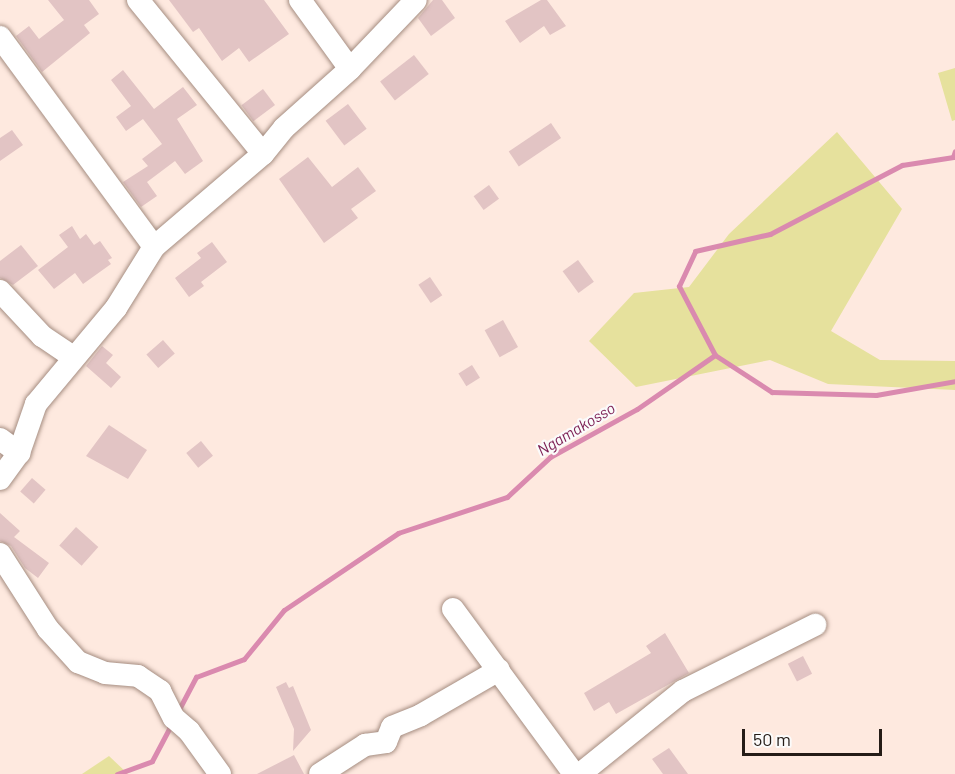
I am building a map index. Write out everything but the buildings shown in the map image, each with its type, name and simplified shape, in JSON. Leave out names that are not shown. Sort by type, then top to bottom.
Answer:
[{"type":"street","points":[[138,0],[263,154]]},
{"type":"street","points":[[300,0],[350,69]]},
{"type":"street","points":[[0,479],[19,453],[36,404],[72,356],[116,308],[154,247],[263,154],[284,128],[350,69],[416,0]]},
{"type":"street","points":[[0,37],[154,247]]},
{"type":"street","points":[[0,291],[42,336],[72,356]]},
{"type":"street","points":[[0,439],[19,453]]},
{"type":"street","points":[[0,554],[48,629],[78,662],[105,673],[138,676],[160,691],[174,718],[189,731],[220,774]]},
{"type":"street","points":[[453,609],[574,774]]},
{"type":"street","points":[[580,774],[683,691],[815,625]]},
{"type":"street","points":[[320,774],[364,745],[386,742],[392,727],[422,715],[498,670]]},
{"type":"shaded area","points":[[955,68],[955,120],[952,121],[938,73]]},
{"type":"shaded area","points":[[837,132],[902,209],[831,331],[880,360],[955,361],[955,390],[828,384],[770,360],[636,387],[589,341],[634,293],[689,287],[729,234]]},
{"type":"shaded area","points":[[109,756],[128,774],[82,774]]},
{"type":"waterway","name":"Ngamakosso","points":[[177,713],[196,677],[244,659],[284,610],[398,533],[507,497],[550,457],[637,409],[715,355],[679,286],[695,251],[770,234],[902,165],[953,157],[955,151]]},
{"type":"waterway","points":[[715,355],[772,392],[876,395],[955,381]]},
{"type":"waterway","name":"Ngamakosso","points":[[117,774],[152,761],[172,723]]}]
